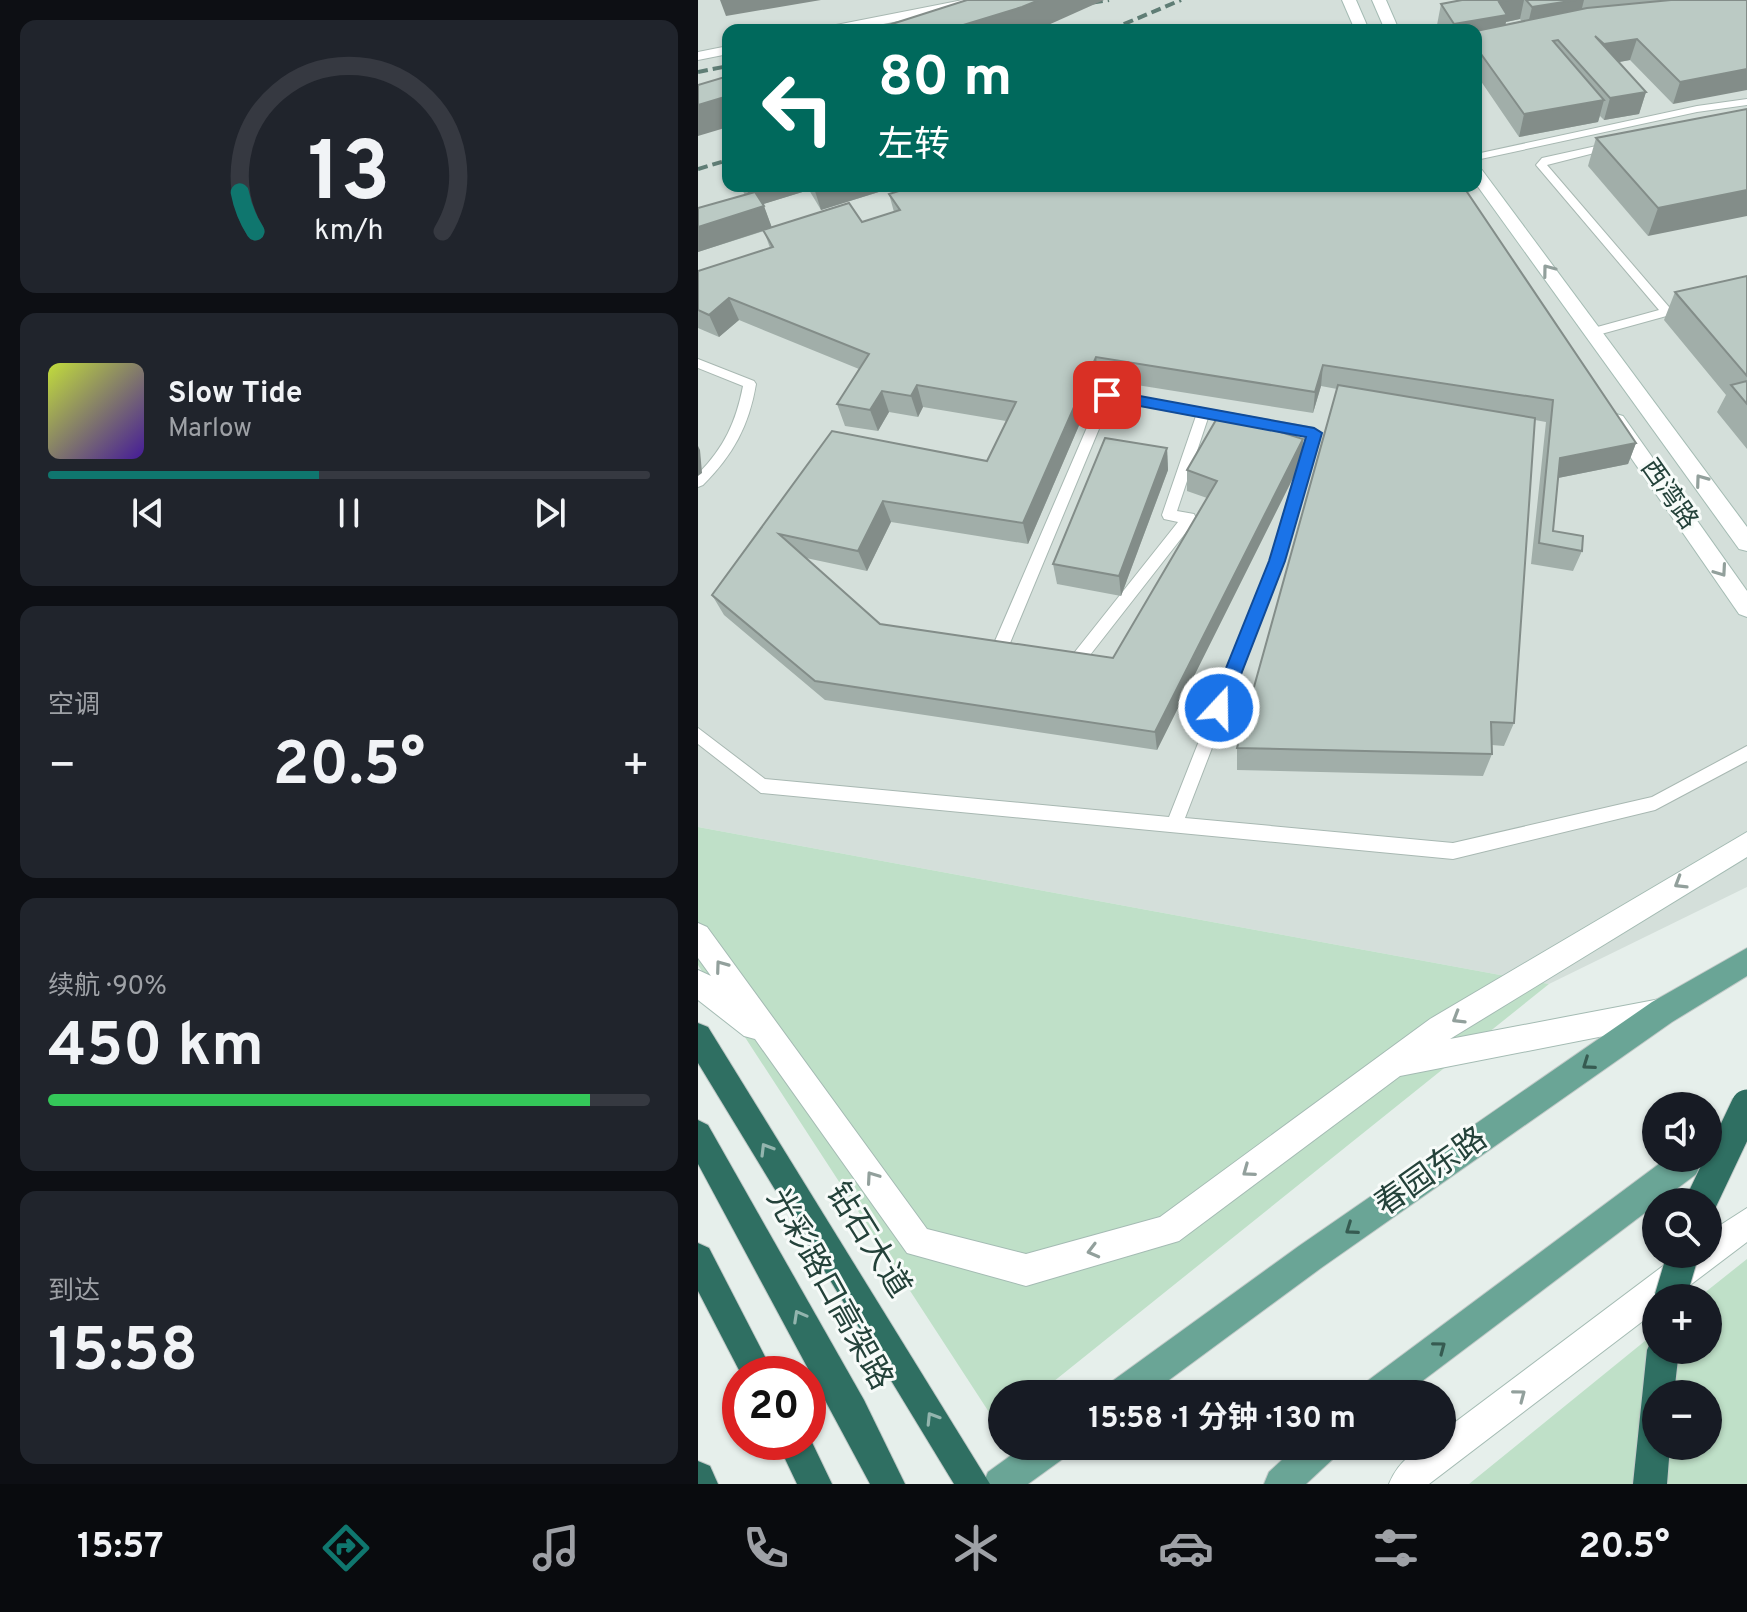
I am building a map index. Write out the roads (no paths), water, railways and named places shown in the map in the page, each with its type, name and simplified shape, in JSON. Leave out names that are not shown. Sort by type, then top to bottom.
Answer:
[{"type":"highway","name":"钻石大道","points":[[698,1037],[973,1484]]},
{"type":"highway","points":[[1708,1188],[1747,1105]]},
{"type":"highway","name":"光彩路口高架路","points":[[698,1135],[845,1398],[888,1484]]},
{"type":"highway","points":[[698,1259],[749,1356]]},
{"type":"highway","points":[[803,1460],[815,1484]]},
{"type":"highway","points":[[1650,1484],[1652,1460]]},
{"type":"highway","points":[[698,1478],[701,1484]]},
{"type":"main road","name":"春园东路","points":[[1142,1380],[1310,1257],[1662,1012],[1747,961]]},
{"type":"main road","points":[[1722,1136],[1747,1117]]},
{"type":"main road","points":[[1397,1380],[1673,1172]]},
{"type":"main road","points":[[1000,1484],[1033,1460]]},
{"type":"main road","points":[[1281,1484],[1307,1460]]},
{"type":"street","points":[[862,24],[984,0]]},
{"type":"street","points":[[1349,0],[1359,24]]},
{"type":"street","points":[[1379,0],[1389,24]]},
{"type":"street","points":[[698,56],[722,51]]},
{"type":"street","name":"西湾路","points":[[1482,181],[1747,543]]},
{"type":"street","name":"西湾路","points":[[1604,403],[1747,608]]},
{"type":"street","points":[[698,936],[918,1242],[1026,1270],[1168,1230],[1440,1029],[1747,843]]},
{"type":"street","points":[[698,983],[778,1045]]},
{"type":"street","points":[[1394,1064],[1662,1012]]},
{"type":"street","points":[[1722,1242],[1747,1223]]},
{"type":"street","points":[[1406,1484],[1413,1475],[1687,1268]]},
{"type":"lane","points":[[1482,156],[1697,109],[1747,102]]},
{"type":"lane","points":[[1623,143],[1546,160],[1541,165],[1667,312]]},
{"type":"lane","points":[[1594,332],[1694,304]]},
{"type":"lane","points":[[698,363],[750,384],[743,425],[716,464],[698,482]]},
{"type":"lane","points":[[1174,825],[1277,561],[1314,433],[1107,395],[1000,648],[1078,660],[1189,518],[1169,515],[1203,413]]},
{"type":"lane","points":[[698,735],[761,786],[1453,851],[1655,803],[1747,753]]},
{"type":"railway","points":[[1078,5],[1109,0]]},
{"type":"railway","points":[[1124,24],[1181,0]]},
{"type":"railway","points":[[698,72],[722,67]]},
{"type":"railway","points":[[698,169],[722,162]]}]
